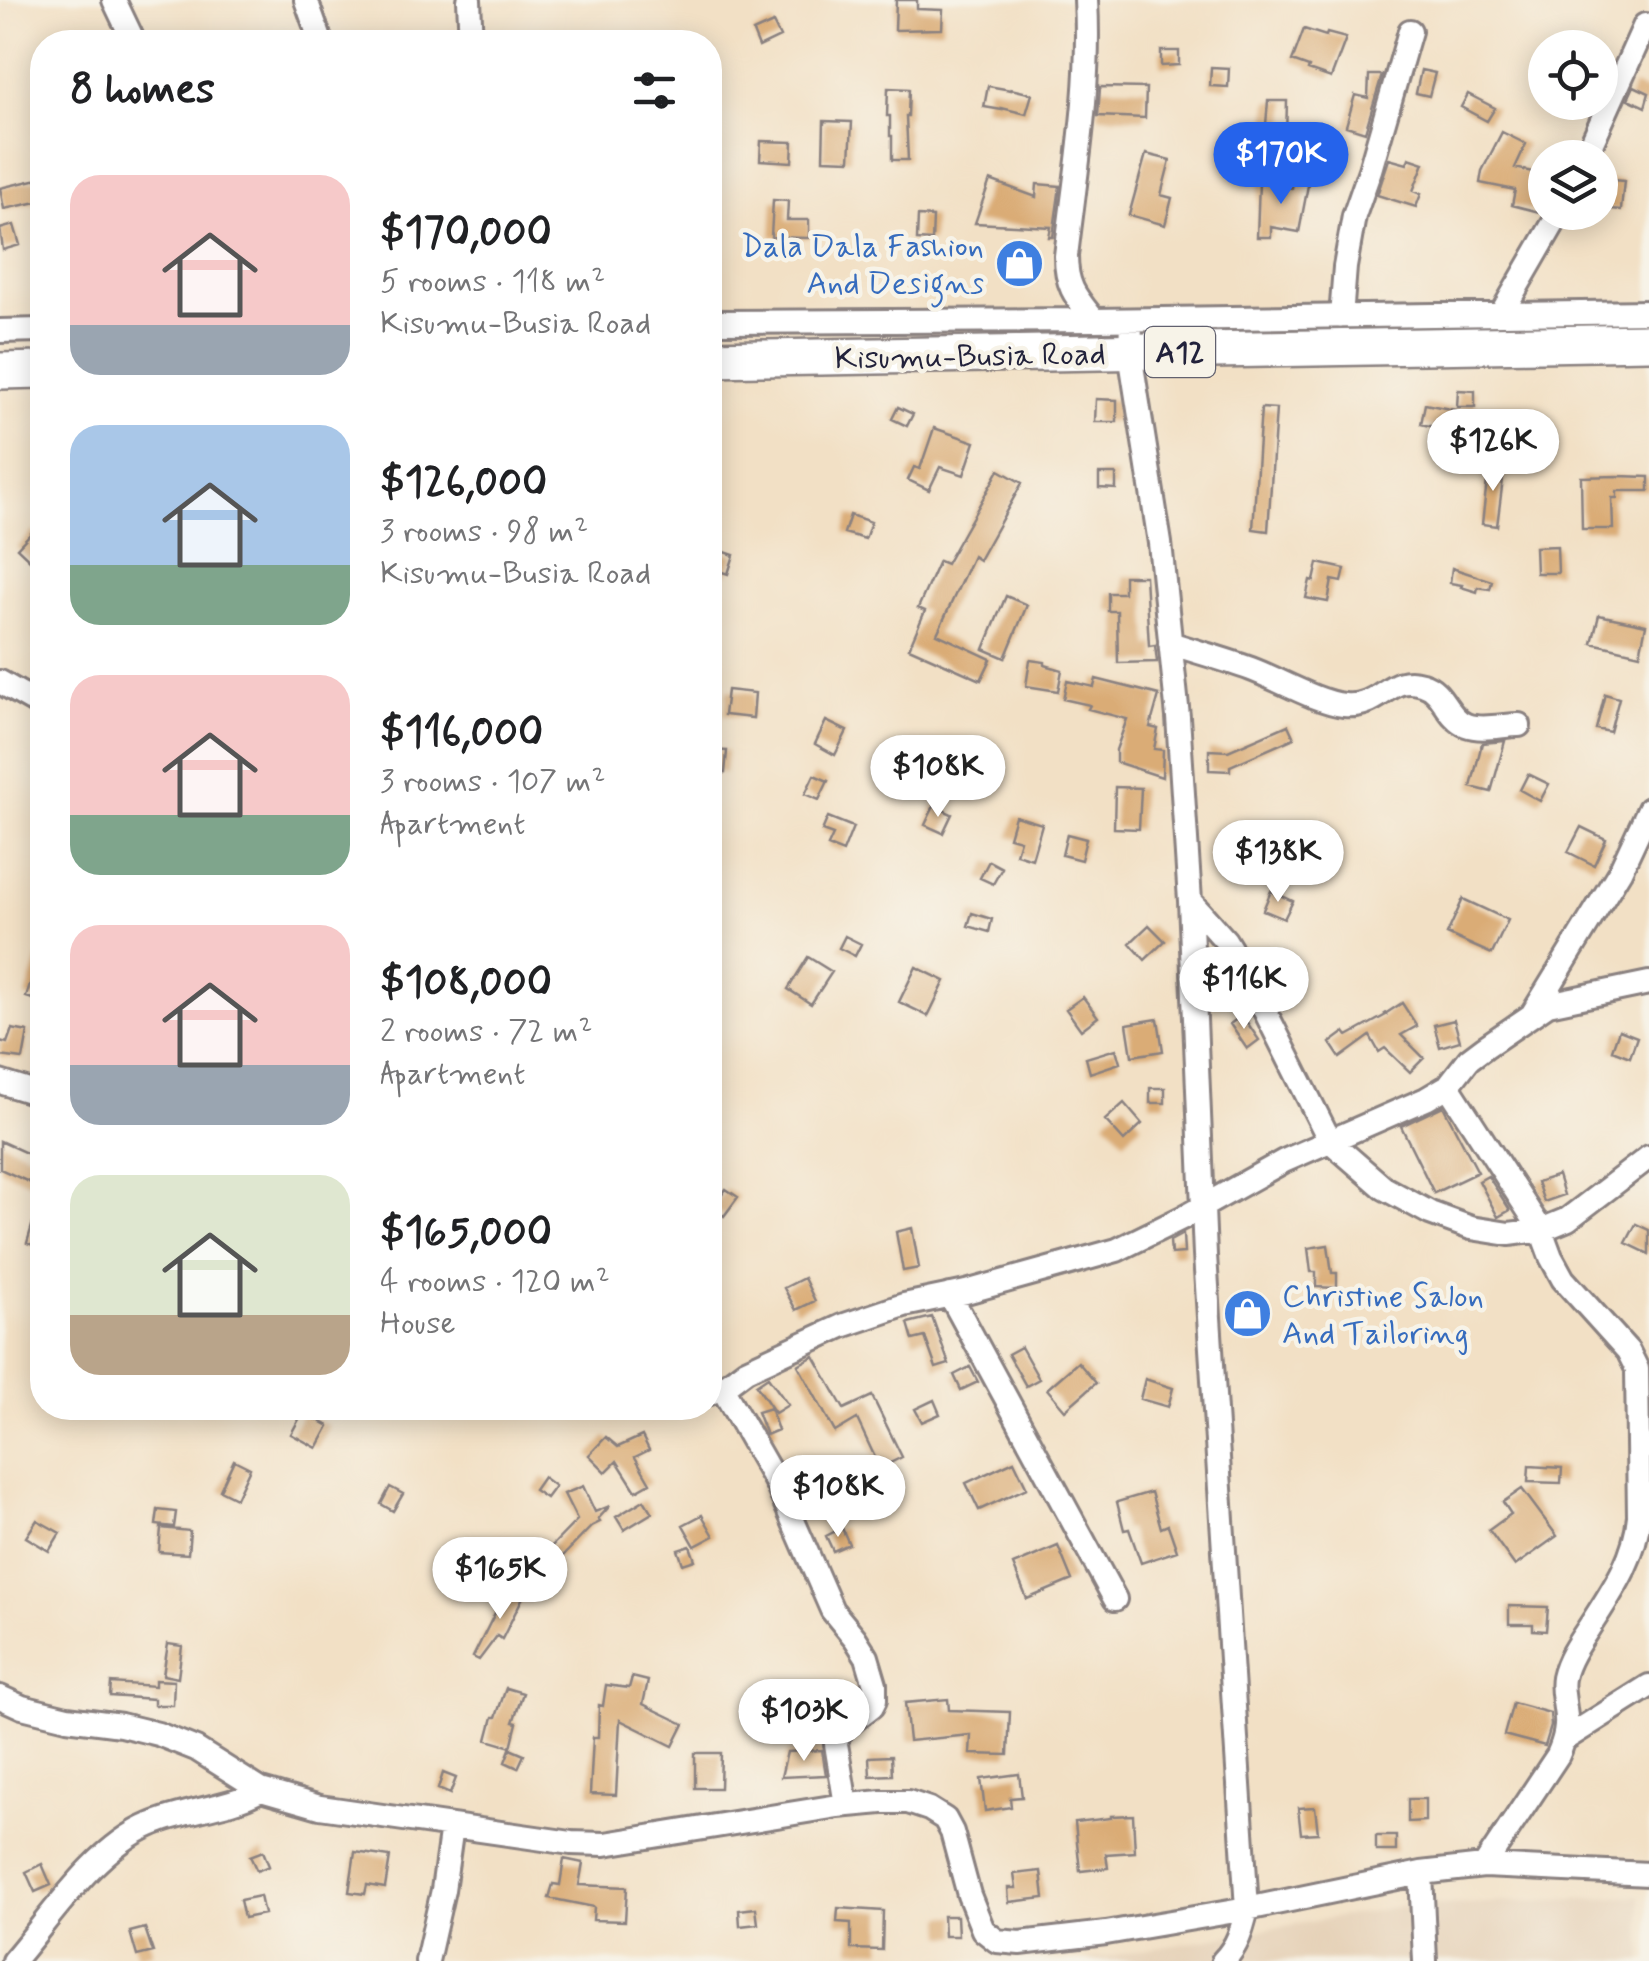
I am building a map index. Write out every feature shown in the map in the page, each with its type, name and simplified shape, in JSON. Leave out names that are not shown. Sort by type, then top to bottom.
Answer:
[{"type":"highway","name":"Kisumu-Busia Road","points":[[722,358],[1130,337],[1649,342]]},
{"type":"highway","points":[[0,371],[30,370]]},
{"type":"street","points":[[114,0],[128,30]]},
{"type":"street","points":[[306,0],[317,30]]},
{"type":"street","points":[[469,0],[470,30]]},
{"type":"street","points":[[1086,0],[1084,116],[1066,278],[1094,320]]},
{"type":"street","points":[[1593,140],[1646,26]]},
{"type":"street","points":[[1341,317],[1354,216],[1410,31]]},
{"type":"street","points":[[1501,314],[1550,230]]},
{"type":"street","points":[[722,322],[1094,320],[1130,337],[1341,317],[1649,312]]},
{"type":"street","points":[[0,331],[30,330]]},
{"type":"street","points":[[1130,337],[1160,543],[1178,717],[1190,901],[1203,1206],[1247,1909],[1241,1935],[1223,1961]]},
{"type":"street","points":[[1170,643],[1250,669],[1336,704],[1362,706],[1403,682],[1423,684],[1444,700],[1461,723],[1483,727],[1520,725]]},
{"type":"street","points":[[0,682],[30,699]]},
{"type":"street","points":[[1533,1013],[1620,872],[1648,809]]},
{"type":"street","points":[[1190,901],[1226,940],[1250,981],[1330,1141],[1384,1188],[1471,1228],[1509,1234],[1541,1230],[1568,1218],[1649,1157]]},
{"type":"street","points":[[722,1387],[746,1370],[842,1326],[904,1305],[1117,1250],[1284,1161],[1426,1099],[1448,1086],[1469,1059],[1548,1004],[1649,983]]},
{"type":"street","points":[[0,1082],[30,1091]]},
{"type":"street","points":[[1448,1086],[1541,1230],[1563,1279],[1628,1351],[1637,1369],[1637,1536],[1631,1557],[1574,1651],[1564,1675],[1565,1739],[1558,1754],[1484,1866]]},
{"type":"street","points":[[950,1295],[1116,1599]]},
{"type":"street","points":[[722,1400],[777,1484],[825,1597],[838,1620],[855,1638],[875,1684],[872,1706],[845,1728],[836,1744],[846,1805]]},
{"type":"street","points":[[1565,1739],[1649,1686]]},
{"type":"street","points":[[0,1697],[67,1718],[158,1734],[196,1749],[261,1790],[320,1807],[571,1843],[605,1844],[846,1805],[908,1802],[944,1819],[952,1832],[969,1895],[992,1951],[1020,1943],[1247,1909],[1421,1873],[1484,1866],[1649,1874]]},
{"type":"street","points":[[13,1961],[77,1882],[122,1842],[148,1826],[239,1802],[261,1790]]},
{"type":"street","points":[[427,1961],[452,1826]]},
{"type":"street","points":[[1421,1873],[1426,1961]]},
{"type":"shaded area","points":[[1640,1896],[1643,1961],[1081,1961],[1397,1907]]},
{"type":"building","points":[[896,0],[917,0],[917,9],[943,10],[942,29],[895,30]]},
{"type":"building","points":[[773,23],[780,37],[759,47],[753,32]]},
{"type":"building","points":[[1304,29],[1346,38],[1331,78],[1292,61]]},
{"type":"building","points":[[1161,51],[1179,51],[1179,65],[1161,66]]},
{"type":"building","points":[[1211,67],[1229,68],[1228,87],[1210,86]]},
{"type":"building","points":[[1421,70],[1435,73],[1429,96],[1416,93]]},
{"type":"building","points":[[1369,75],[1382,75],[1365,132],[1346,126],[1355,95],[1368,98]]},
{"type":"building","points":[[988,86],[1032,94],[1026,114],[984,107]]},
{"type":"building","points":[[1634,86],[1649,93],[1645,107],[1628,99]]},
{"type":"building","points":[[1100,87],[1146,88],[1145,118],[1098,116]]},
{"type":"building","points":[[888,88],[909,89],[908,160],[892,160]]},
{"type":"building","points":[[1468,94],[1495,108],[1487,121],[1461,107]]},
{"type":"building","points":[[1268,101],[1287,101],[1286,137],[1282,135],[1280,151],[1264,148]]},
{"type":"building","points":[[824,121],[852,122],[850,160],[823,159]]},
{"type":"building","points":[[1308,126],[1325,132],[1320,148],[1303,142]]},
{"type":"building","points":[[1502,132],[1526,144],[1515,168],[1528,171],[1528,209],[1512,205],[1515,190],[1480,183]]},
{"type":"building","points":[[761,141],[793,142],[792,162],[760,160]]},
{"type":"building","points":[[1146,154],[1170,160],[1161,195],[1172,198],[1165,225],[1129,215]]},
{"type":"building","points":[[1409,158],[1424,163],[1413,191],[1421,194],[1416,207],[1377,195],[1389,159],[1407,164]]},
{"type":"building","points":[[1294,177],[1309,180],[1299,232],[1271,227],[1271,237],[1257,237],[1259,182],[1285,186],[1284,194],[1287,187],[1292,188]]},
{"type":"building","points":[[990,180],[1036,197],[1037,184],[1060,186],[1053,237],[1049,237],[1051,227],[975,223]]},
{"type":"building","points":[[1618,180],[1624,181],[1618,210]]},
{"type":"building","points":[[30,181],[30,204],[4,209],[0,188]]},
{"type":"building","points":[[773,200],[788,201],[787,220],[809,220],[809,238],[771,237]]},
{"type":"building","points":[[918,216],[933,217],[932,241],[917,240]]},
{"type":"building","points":[[14,225],[20,245],[3,250],[0,229]]},
{"type":"building","points":[[1458,390],[1475,391],[1475,407],[1457,407]]},
{"type":"building","points":[[1096,399],[1117,400],[1117,422],[1095,422]]},
{"type":"building","points":[[1425,404],[1455,410],[1451,431],[1421,424]]},
{"type":"building","points":[[898,407],[913,414],[907,426],[892,419]]},
{"type":"building","points":[[1261,408],[1276,409],[1268,531],[1253,529]]},
{"type":"building","points":[[934,428],[975,442],[964,475],[940,467],[929,490],[908,480],[914,467],[920,469]]},
{"type":"building","points":[[1489,463],[1505,464],[1497,526],[1482,524]]},
{"type":"building","points":[[999,470],[1022,483],[979,560],[973,556],[937,634],[991,659],[981,680],[909,648],[925,611],[918,608],[939,561],[946,564]]},
{"type":"building","points":[[1099,474],[1116,474],[1116,489],[1099,488]]},
{"type":"building","points":[[1581,477],[1649,477],[1649,491],[1617,491],[1617,498],[1612,498],[1613,529],[1582,529]]},
{"type":"building","points":[[850,515],[871,522],[865,539],[844,533]]},
{"type":"building","points":[[30,534],[30,560],[17,548]]},
{"type":"building","points":[[1557,546],[1558,573],[1536,573],[1535,547]]},
{"type":"building","points":[[722,551],[734,555],[728,574],[722,572]]},
{"type":"building","points":[[1318,563],[1345,569],[1342,582],[1332,580],[1328,602],[1306,598]]},
{"type":"building","points":[[1452,568],[1492,581],[1490,589],[1478,587],[1477,592],[1450,583]]},
{"type":"building","points":[[1124,576],[1145,576],[1149,646],[1155,645],[1157,662],[1118,663],[1117,611],[1108,611],[1108,593],[1124,593]]},
{"type":"building","points":[[1006,596],[1027,605],[1005,658],[984,649]]},
{"type":"building","points":[[1599,615],[1646,625],[1640,654],[1592,643]]},
{"type":"building","points":[[1030,660],[1062,670],[1058,691],[1026,686]]},
{"type":"building","points":[[1096,679],[1159,695],[1150,727],[1158,729],[1154,749],[1163,750],[1162,777],[1116,762],[1127,719],[1063,699],[1067,681],[1094,687]]},
{"type":"building","points":[[727,690],[755,693],[753,718],[724,715]]},
{"type":"building","points":[[1605,694],[1619,698],[1610,732],[1596,729]]},
{"type":"building","points":[[826,721],[847,731],[835,755],[815,744]]},
{"type":"building","points":[[1288,725],[1294,738],[1230,766],[1230,771],[1209,770],[1209,750],[1228,751]]},
{"type":"building","points":[[1505,741],[1491,792],[1471,787],[1482,743]]},
{"type":"building","points":[[722,751],[727,751],[725,773],[722,773]]},
{"type":"building","points":[[1528,774],[1549,784],[1540,801],[1520,790]]},
{"type":"building","points":[[814,775],[828,781],[819,800],[805,794]]},
{"type":"building","points":[[1115,787],[1141,788],[1139,829],[1114,828]]},
{"type":"building","points":[[934,806],[952,814],[943,833],[925,825]]},
{"type":"building","points":[[1015,816],[1042,824],[1032,859],[1016,854],[1020,840],[1009,837]]},
{"type":"building","points":[[828,817],[853,827],[843,852],[828,846],[833,835],[822,831]]},
{"type":"building","points":[[1581,827],[1606,839],[1594,865],[1568,852]]},
{"type":"building","points":[[1067,834],[1086,839],[1081,860],[1062,855]]},
{"type":"building","points":[[1227,848],[1244,851],[1241,868],[1223,864]]},
{"type":"building","points":[[989,861],[1002,868],[993,884],[980,878]]},
{"type":"building","points":[[1271,891],[1293,901],[1284,919],[1263,910]]},
{"type":"building","points":[[1463,899],[1508,920],[1492,954],[1447,934]]},
{"type":"building","points":[[972,913],[992,919],[989,932],[968,926]]},
{"type":"building","points":[[1149,925],[1165,941],[1145,960],[1130,943]]},
{"type":"building","points":[[845,936],[861,944],[855,956],[839,948]]},
{"type":"building","points":[[1207,952],[1215,952],[1224,967],[1225,997],[1209,998]]},
{"type":"building","points":[[808,957],[832,972],[811,1004],[788,989]]},
{"type":"building","points":[[916,967],[945,981],[928,1016],[899,1002]]},
{"type":"building","points":[[1083,997],[1098,1017],[1081,1030],[1066,1009]]},
{"type":"building","points":[[1402,1003],[1417,1026],[1401,1035],[1424,1058],[1410,1072],[1385,1048],[1379,1052],[1370,1036],[1340,1058],[1330,1043]]},
{"type":"building","points":[[1242,1015],[1259,1040],[1247,1049],[1230,1024]]},
{"type":"building","points":[[1158,1019],[1163,1051],[1132,1056],[1127,1024]]},
{"type":"building","points":[[1454,1020],[1460,1041],[1440,1047],[1434,1025]]},
{"type":"building","points":[[12,1029],[28,1032],[23,1059],[0,1056],[0,1041],[7,1043]]},
{"type":"building","points":[[1619,1030],[1637,1037],[1630,1057],[1612,1050]]},
{"type":"building","points":[[1116,1049],[1120,1063],[1090,1073],[1086,1058]]},
{"type":"building","points":[[1150,1088],[1165,1088],[1165,1103],[1150,1103]]},
{"type":"building","points":[[1124,1103],[1142,1124],[1124,1141],[1105,1120]]},
{"type":"building","points":[[1443,1106],[1478,1172],[1434,1193],[1401,1126]]},
{"type":"building","points":[[0,1141],[30,1155],[30,1183],[0,1169]]},
{"type":"building","points":[[1558,1175],[1564,1195],[1544,1202],[1537,1182]]},
{"type":"building","points":[[1488,1176],[1510,1210],[1498,1217],[1479,1181]]},
{"type":"building","points":[[726,1189],[738,1197],[724,1216],[722,1215],[722,1194]]},
{"type":"building","points":[[1636,1224],[1649,1230],[1649,1254],[1626,1243]]},
{"type":"building","points":[[912,1228],[919,1268],[903,1271],[896,1232]]},
{"type":"building","points":[[1183,1234],[1184,1253],[1171,1254],[1170,1241]]},
{"type":"building","points":[[1328,1245],[1332,1273],[1337,1273],[1337,1288],[1316,1287],[1316,1272],[1311,1272],[1308,1248]]},
{"type":"building","points":[[804,1278],[815,1301],[796,1310],[784,1288]]},
{"type":"building","points":[[932,1317],[949,1364],[936,1368],[925,1337],[913,1340],[908,1323]]},
{"type":"building","points":[[1021,1347],[1039,1379],[1026,1386],[1008,1354]]},
{"type":"building","points":[[814,1356],[844,1409],[872,1396],[902,1457],[880,1468],[857,1419],[835,1432],[798,1365]]},
{"type":"building","points":[[1078,1362],[1096,1383],[1065,1410],[1047,1389]]},
{"type":"building","points":[[970,1367],[978,1382],[961,1390],[954,1375]]},
{"type":"building","points":[[768,1377],[788,1405],[775,1413],[756,1385]]},
{"type":"building","points":[[1145,1379],[1173,1388],[1168,1407],[1140,1399]]},
{"type":"building","points":[[934,1400],[940,1414],[922,1422],[915,1409]]},
{"type":"building","points":[[770,1408],[778,1430],[766,1435],[757,1412]]},
{"type":"building","points":[[299,1420],[318,1420],[329,1426],[317,1448],[291,1434]]},
{"type":"building","points":[[642,1436],[649,1450],[635,1457],[650,1483],[636,1491],[617,1461],[606,1472],[589,1455],[606,1437],[618,1447]]},
{"type":"building","points":[[234,1460],[250,1468],[236,1498],[220,1490]]},
{"type":"building","points":[[1014,1461],[1027,1488],[979,1510],[966,1483]]},
{"type":"building","points":[[819,1462],[827,1486],[803,1494],[795,1470]]},
{"type":"building","points":[[1529,1466],[1562,1468],[1561,1483],[1528,1482]]},
{"type":"building","points":[[543,1477],[555,1486],[546,1498],[534,1490]]},
{"type":"building","points":[[583,1486],[595,1512],[610,1506],[598,1519],[600,1522],[561,1558],[550,1548],[577,1520],[564,1494]]},
{"type":"building","points":[[390,1487],[403,1494],[393,1511],[381,1504]]},
{"type":"building","points":[[1522,1489],[1557,1536],[1515,1566],[1489,1530],[1511,1514],[1503,1502]]},
{"type":"building","points":[[1151,1492],[1161,1528],[1168,1525],[1177,1551],[1141,1563],[1129,1529],[1124,1530],[1117,1502]]},
{"type":"building","points":[[644,1500],[652,1513],[624,1530],[616,1517]]},
{"type":"building","points":[[158,1510],[176,1512],[174,1527],[156,1525]]},
{"type":"building","points":[[702,1515],[714,1536],[695,1546],[683,1525]]},
{"type":"building","points":[[37,1520],[60,1533],[49,1551],[26,1537]]},
{"type":"building","points":[[161,1528],[190,1531],[188,1554],[159,1552]]},
{"type":"building","points":[[842,1528],[849,1544],[833,1551],[826,1536]]},
{"type":"building","points":[[690,1546],[695,1560],[683,1564],[678,1550]]},
{"type":"building","points":[[1058,1546],[1072,1580],[1027,1599],[1013,1565]]},
{"type":"building","points":[[507,1589],[523,1597],[502,1639],[497,1636],[479,1660],[473,1657]]},
{"type":"building","points":[[1509,1606],[1548,1607],[1546,1631],[1533,1630],[1533,1624],[1509,1624]]},
{"type":"building","points":[[168,1644],[182,1646],[178,1678],[163,1675]]},
{"type":"building","points":[[632,1677],[648,1681],[643,1704],[684,1724],[673,1746],[620,1720],[616,1795],[590,1794],[593,1737],[598,1737],[599,1705],[603,1706],[606,1685],[629,1688]]},
{"type":"building","points":[[155,1680],[174,1681],[173,1705],[154,1705],[154,1699],[110,1696],[111,1683],[155,1686]]},
{"type":"building","points":[[506,1688],[523,1693],[513,1722],[517,1723],[511,1747],[487,1740]]},
{"type":"building","points":[[948,1699],[949,1710],[1010,1712],[1008,1755],[970,1754],[971,1735],[909,1741],[905,1703]]},
{"type":"building","points":[[1513,1703],[1550,1713],[1545,1746],[1504,1735]]},
{"type":"building","points":[[510,1749],[524,1755],[518,1768],[505,1762]]},
{"type":"building","points":[[822,1750],[826,1775],[781,1777],[787,1752]]},
{"type":"building","points":[[695,1753],[721,1753],[720,1788],[695,1788]]},
{"type":"building","points":[[891,1756],[892,1775],[870,1776],[869,1757]]},
{"type":"building","points":[[443,1773],[456,1778],[450,1794],[438,1789]]},
{"type":"building","points":[[1019,1774],[1022,1797],[1010,1798],[1011,1807],[985,1811],[981,1779]]},
{"type":"building","points":[[1408,1799],[1425,1799],[1425,1821],[1408,1822]]},
{"type":"building","points":[[1315,1807],[1318,1833],[1301,1834],[1298,1808]]},
{"type":"building","points":[[1133,1815],[1135,1852],[1106,1854],[1108,1868],[1080,1871],[1075,1822]]},
{"type":"building","points":[[1376,1836],[1396,1836],[1396,1851],[1376,1851]]},
{"type":"building","points":[[263,1851],[269,1866],[257,1871],[250,1856]]},
{"type":"building","points":[[355,1852],[390,1857],[385,1888],[367,1885],[365,1894],[349,1892]]},
{"type":"building","points":[[564,1859],[583,1863],[579,1885],[627,1887],[625,1921],[593,1920],[594,1907],[549,1898],[553,1884],[560,1885]]},
{"type":"building","points":[[42,1864],[51,1885],[35,1892],[26,1872]]},
{"type":"building","points":[[1041,1871],[1044,1898],[1009,1902],[1008,1888],[1016,1888],[1014,1874]]},
{"type":"building","points":[[260,1896],[264,1914],[244,1918],[240,1900]]},
{"type":"building","points":[[756,1908],[758,1924],[740,1926],[739,1910]]},
{"type":"building","points":[[838,1908],[883,1911],[882,1950],[851,1949],[851,1923],[837,1922]]},
{"type":"building","points":[[943,1916],[957,1916],[958,1936],[944,1936]]},
{"type":"building","points":[[145,1928],[153,1952],[137,1956],[130,1932]]},
{"type":"place","name":"Dala Dala Fashion And Designs","points":[[1019,263]]},
{"type":"place","name":"Christine Salon And Tailoring","points":[[1247,1313]]}]
